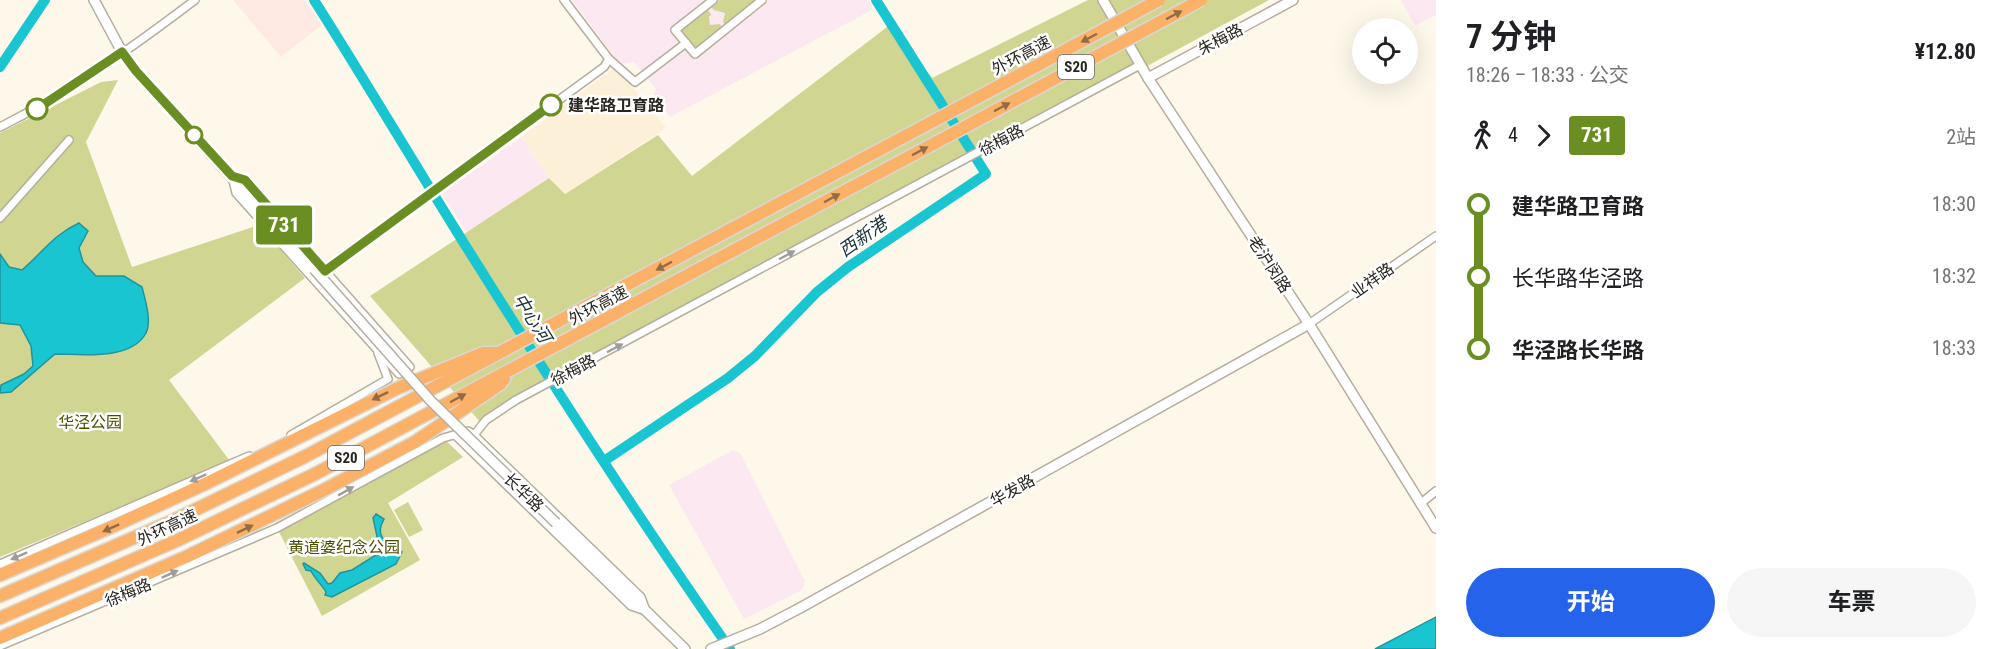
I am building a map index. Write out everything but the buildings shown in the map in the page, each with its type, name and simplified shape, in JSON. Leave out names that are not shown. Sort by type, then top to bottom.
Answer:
[{"type":"highway","name":"外环高速","points":[[0,596],[172,521],[306,456],[1159,0]]},
{"type":"highway","name":"外环高速","points":[[0,618],[181,539],[306,478],[1201,0]]},
{"type":"highway","points":[[0,575],[207,483],[398,388],[483,353],[500,354]]},
{"type":"highway","points":[[0,638],[168,566],[369,467],[439,427],[500,384],[508,371]]},
{"type":"street","name":"长华路","points":[[94,0],[122,52],[136,71],[410,368],[399,374],[236,193],[232,176]]},
{"type":"street","points":[[0,127],[52,99],[195,0]]},
{"type":"street","points":[[564,0],[609,59],[635,82],[686,43]]},
{"type":"street","points":[[713,0],[675,30],[695,54],[758,6],[762,0]]},
{"type":"street","name":"老沪闵路","points":[[1103,0],[1148,78],[1309,324],[1436,528]]},
{"type":"street","name":"朱梅路","points":[[1148,78],[1293,0]]},
{"type":"street","points":[[320,270],[438,188],[604,67],[609,59]]},
{"type":"street","name":"徐梅路","points":[[0,646],[277,528],[443,438],[468,431],[474,435],[486,420],[516,400],[1140,65]]},
{"type":"street","points":[[0,218],[69,140]]},
{"type":"street","name":"业祥路","points":[[1309,324],[1436,236]]},
{"type":"street","name":"长华路","points":[[320,270],[431,401],[685,649]]},
{"type":"street","name":"华发路","points":[[711,649],[742,637],[800,608],[1309,324]]},
{"type":"street","points":[[0,564],[275,445],[388,379],[376,348]]},
{"type":"street","name":"长华路","points":[[455,435],[631,606],[646,611]]},
{"type":"street","name":"长华路","points":[[474,435],[640,597],[646,611]]},
{"type":"street","points":[[1420,504],[1436,491]]},
{"type":"shaded area","points":[[233,0],[305,0],[322,25],[281,57]]},
{"type":"shaded area","points":[[572,0],[869,0],[872,10],[670,117],[653,96],[656,89],[634,62],[620,64]]},
{"type":"shaded area","points":[[1401,0],[1436,0],[1436,15],[1418,24],[1418,18],[1411,18]]},
{"type":"shaded area","points":[[616,67],[666,128],[565,194],[549,177],[521,137]]},
{"type":"shaded area","points":[[521,137],[549,177],[467,233],[442,194]]},
{"type":"shaded area","points":[[733,450],[740,453],[805,581],[802,590],[744,619],[669,485]]},
{"type":"green space","points":[[719,0],[756,0],[758,3],[726,27],[723,22],[725,13],[711,7]]},
{"type":"green space","points":[[1088,0],[1269,0],[481,423],[370,296],[549,178],[565,194],[658,135],[692,176],[891,24],[932,78]]},
{"type":"green space","points":[[707,9],[711,14],[710,25],[720,24],[723,29],[695,50],[681,30]]},
{"type":"green space","name":"华泾公园","points":[[118,80],[86,142],[132,267],[259,225],[305,278],[169,380],[230,461],[0,557],[0,133],[101,82]]},
{"type":"green space","name":"黄道婆纪念公园","points":[[443,438],[463,457],[388,503],[420,560],[322,616],[277,528]]},
{"type":"green space","points":[[408,502],[423,530],[409,537],[394,510]]},
{"type":"water","points":[[79,223],[88,231],[79,248],[83,262],[96,276],[124,276],[142,287],[148,316],[146,333],[139,342],[117,352],[91,355],[55,354],[11,392],[0,393],[1,385],[24,374],[33,366],[31,346],[20,325],[0,323],[0,254],[9,267],[22,270],[55,238]]},
{"type":"water","points":[[376,514],[384,519],[381,535],[387,543],[402,552],[396,564],[332,597],[325,595],[324,589],[303,564],[320,573],[328,584],[332,583],[340,573],[352,570],[376,555],[380,550],[373,518]]},
{"type":"water","points":[[1436,617],[1436,649],[1375,649]]},
{"type":"waterway","points":[[0,67],[45,0]]},
{"type":"waterway","name":"中心河","points":[[314,0],[557,390],[730,649]]},
{"type":"waterway","name":"西新港","points":[[604,461],[728,378],[755,356],[817,292],[848,267],[986,174],[876,0]]},
{"type":"bus line","name":"731","points":[[37,109],[122,52],[136,71],[232,176],[245,180],[325,271],[551,105]]},
{"type":"place","name":"建华路卫育路","points":[[551,105]]}]
